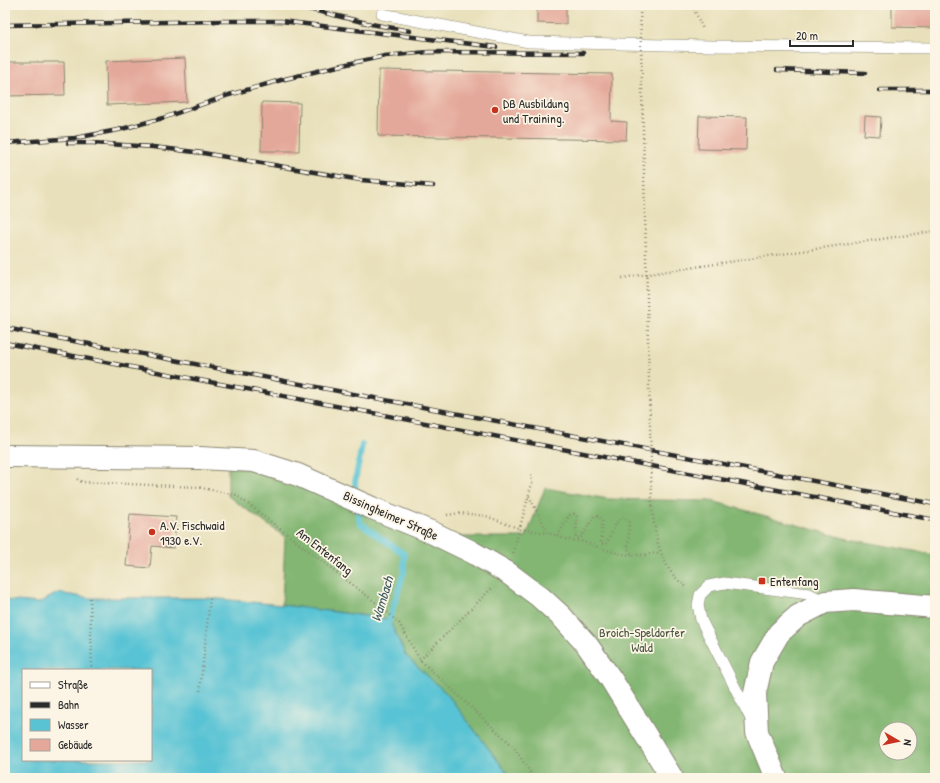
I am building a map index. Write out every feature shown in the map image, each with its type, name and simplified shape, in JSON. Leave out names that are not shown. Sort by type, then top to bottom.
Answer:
[{"type":"street","name":"Bissingheimer Straße","points":[[5,456],[200,458],[254,461],[298,475],[431,532],[470,551],[508,573],[540,597],[562,617],[587,645],[611,679],[672,778]]},
{"type":"street","points":[[776,778],[757,732],[755,693],[762,662],[779,633],[798,616],[825,602],[854,600],[935,607]]},
{"type":"lane","points":[[382,14],[529,42],[710,46],[935,48]]},
{"type":"lane","points":[[757,732],[701,620],[698,605],[700,595],[709,586],[724,583],[808,594],[825,602]]},
{"type":"path","points":[[640,5],[652,507],[654,530],[660,552],[674,575],[684,585],[700,595]]},
{"type":"path","points":[[692,5],[710,46]]},
{"type":"path","points":[[622,278],[935,231]]},
{"type":"path","points":[[420,660],[508,573],[532,483],[531,473]]},
{"type":"path","name":"Am Entenfang","points":[[76,479],[82,482],[197,487],[236,495],[399,622],[420,660],[513,746],[534,778]]},
{"type":"path","points":[[529,496],[548,533]]},
{"type":"path","points":[[431,532],[445,515],[460,513],[486,516],[520,529],[548,533],[563,539],[582,542],[603,550],[623,555],[646,555],[660,552]]},
{"type":"path","points":[[558,536],[569,515],[574,514],[578,517],[576,538],[580,539],[594,516],[599,516],[602,521],[601,544],[606,544],[618,520],[624,516],[629,522],[628,549],[632,555]]},
{"type":"path","points":[[90,598],[92,669]]},
{"type":"path","points":[[200,691],[210,598]]},
{"type":"green space","name":"Broich-Speldorfer Wald","points":[[228,465],[273,474],[458,537],[526,537],[545,488],[608,499],[712,501],[844,538],[935,555],[935,778],[511,778],[447,694],[406,656],[389,619],[282,605],[285,537],[228,496]]},
{"type":"water","points":[[58,593],[90,598],[210,598],[282,605],[389,619],[406,656],[447,694],[511,778],[5,778],[5,600],[39,603]]},
{"type":"building","points":[[537,5],[566,5],[566,24],[537,23]]},
{"type":"building","points":[[892,5],[935,5],[935,28],[892,27]]},
{"type":"building","points":[[185,58],[187,102],[107,105],[106,61]]},
{"type":"building","points":[[5,62],[64,62],[65,95],[5,96]]},
{"type":"building","name":"DB Ausbildung und Training.","points":[[379,70],[612,74],[611,121],[627,122],[626,140],[378,136]]},
{"type":"building","points":[[262,102],[300,103],[299,151],[261,151]]},
{"type":"building","points":[[699,116],[747,117],[746,150],[698,149]]},
{"type":"building","points":[[865,116],[881,117],[880,136],[864,135]]},
{"type":"building","name":"A.V. Fischwaid 1930 e.V.","points":[[130,514],[176,517],[174,548],[152,546],[150,568],[126,566]]},
{"type":"waterway","name":"Wambach","points":[[356,496],[355,482],[362,445]]},
{"type":"waterway","name":"Wambach","points":[[357,506],[360,523],[404,554],[404,572],[387,627]]},
{"type":"railway","points":[[292,5],[371,24],[410,31]]},
{"type":"railway","points":[[5,25],[281,21],[496,47]]},
{"type":"railway","points":[[5,143],[75,138],[118,130],[163,118],[229,95],[281,80],[385,56],[429,52],[583,53]]},
{"type":"railway","points":[[777,70],[865,73]]},
{"type":"railway","points":[[880,90],[935,90]]},
{"type":"railway","points":[[68,143],[153,147],[203,153],[361,180],[433,186]]},
{"type":"railway","points":[[5,328],[935,504]]},
{"type":"railway","points":[[5,343],[935,520]]},
{"type":"place","name":"DB Ausbildung und Training.","points":[[495,110]]},
{"type":"place","name":"A.V. Fischwaid 1930 e.V.","points":[[152,532]]},
{"type":"place","name":"Entenfang","points":[[762,581]]}]
